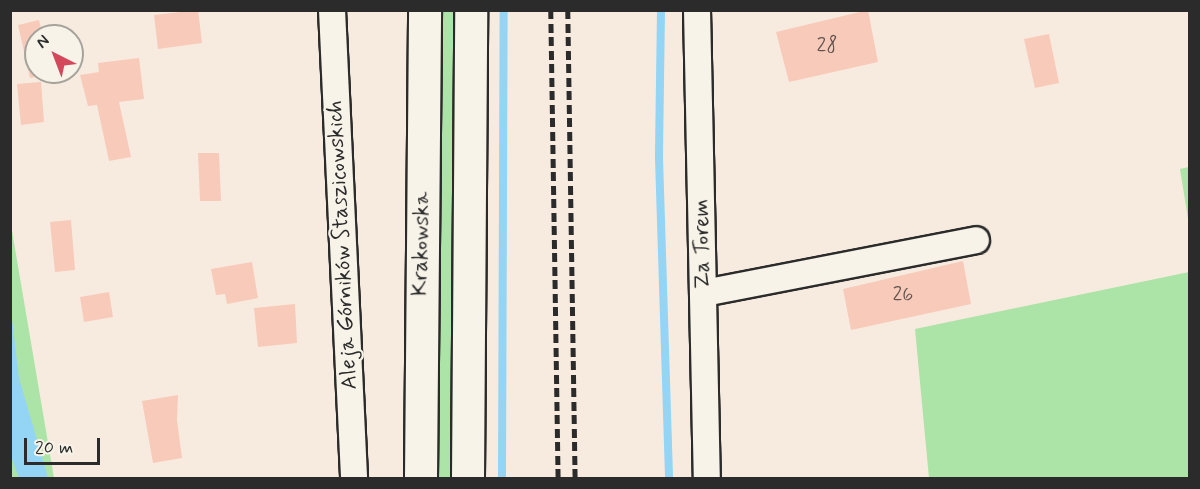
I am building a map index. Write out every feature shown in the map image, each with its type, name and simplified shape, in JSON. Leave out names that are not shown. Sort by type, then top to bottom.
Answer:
[{"type":"main road","name":"Krakowska","points":[[421,478],[425,10]]},
{"type":"main road","name":"Krakowska","points":[[468,478],[471,10]]},
{"type":"street","name":"Aleja Górników Staszicowskich","points":[[332,10],[354,478]]},
{"type":"street","name":"Za Torem","points":[[697,10],[707,478]]},
{"type":"street","points":[[704,292],[976,240]]},
{"type":"green space","points":[[457,10],[454,478],[438,478],[439,11]]},
{"type":"green space","points":[[1190,167],[1189,225],[1180,169]]},
{"type":"green space","points":[[11,225],[54,478],[11,478]]},
{"type":"green space","points":[[1189,272],[1189,478],[929,478],[915,329]]},
{"type":"water","points":[[11,311],[19,378],[48,478],[19,478],[11,457]]},
{"type":"building","points":[[198,10],[202,43],[158,49],[154,15]]},
{"type":"building","points":[[868,10],[878,62],[789,82],[776,32]]},
{"type":"building","points":[[39,20],[40,24],[24,24],[24,52],[18,25]]},
{"type":"building","points":[[1049,34],[1059,83],[1035,88],[1024,39]]},
{"type":"building","points":[[139,58],[144,99],[119,102],[131,157],[109,161],[97,105],[88,106],[82,84],[84,74],[99,72],[98,63]]},
{"type":"building","points":[[17,84],[41,84],[44,122],[21,125]]},
{"type":"building","points":[[198,153],[219,153],[221,201],[200,201]]},
{"type":"building","points":[[71,220],[75,270],[55,272],[50,222]]},
{"type":"building","points":[[963,261],[971,304],[851,330],[843,289]]},
{"type":"building","points":[[252,262],[258,298],[227,304],[225,294],[216,295],[211,269]]},
{"type":"building","points":[[109,292],[113,317],[84,322],[80,297]]},
{"type":"building","points":[[295,304],[297,343],[258,347],[254,308]]},
{"type":"building","points":[[178,395],[177,420],[182,458],[153,463],[142,401]]},
{"type":"waterway","points":[[502,478],[504,10]]},
{"type":"waterway","points":[[661,10],[659,158],[669,478]]},
{"type":"railway","points":[[551,10],[558,478]]},
{"type":"railway","points":[[568,10],[575,478]]}]
